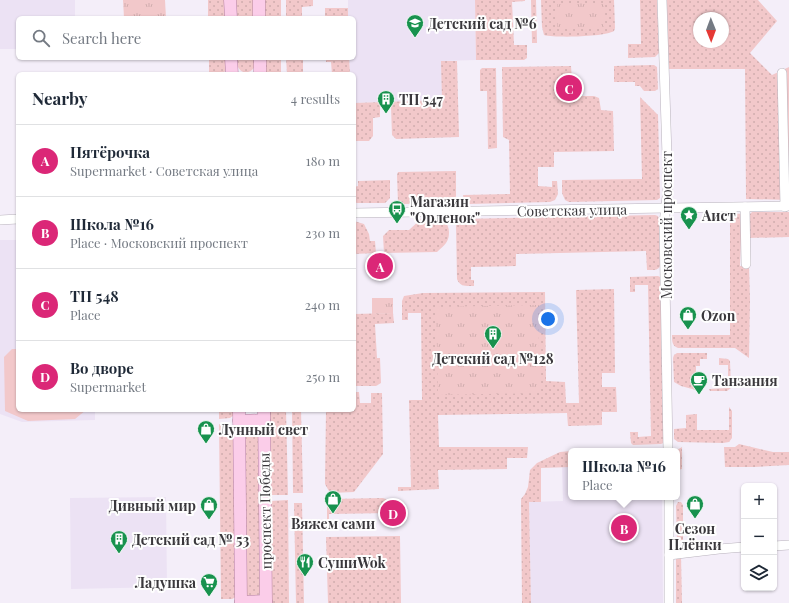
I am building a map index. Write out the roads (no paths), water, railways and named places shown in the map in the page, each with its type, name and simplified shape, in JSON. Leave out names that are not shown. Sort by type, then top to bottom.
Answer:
[{"type":"main road","points":[[230,0],[231,16]]},
{"type":"main road","points":[[259,0],[259,16]]},
{"type":"main road","points":[[232,60],[232,72]]},
{"type":"main road","points":[[260,60],[260,72]]},
{"type":"main road","name":"проспект Победы","points":[[239,415],[264,415],[266,602],[241,602],[239,415]]},
{"type":"street","name":"Московский проспект","points":[[662,0],[667,174],[664,224],[668,448]]},
{"type":"street","points":[[782,73],[787,206]]},
{"type":"street","name":"Советская улица","points":[[356,213],[787,206]]},
{"type":"street","points":[[745,207],[746,264]]},
{"type":"street","points":[[0,220],[16,219]]},
{"type":"street","points":[[669,500],[669,603]]},
{"type":"street","points":[[777,546],[789,545]]},
{"type":"street","points":[[669,555],[741,547]]},
{"type":"place","name":"Детский сад №6","points":[[415,38]]},
{"type":"place","name":"ТП 548","points":[[569,88]]},
{"type":"place","name":"ТП 547","points":[[386,114]]},
{"type":"place","name":"Магазин \"Орленок\"","points":[[397,224]]},
{"type":"place","name":"Аист","points":[[689,230]]},
{"type":"place","name":"Пятёрочка","points":[[380,266]]},
{"type":"place","name":"Ozon","points":[[688,330]]},
{"type":"place","name":"Детский сад №128","points":[[493,349]]},
{"type":"place","name":"Танзания","points":[[699,395]]},
{"type":"place","name":"Лунный свет","points":[[206,444]]},
{"type":"place","name":"Во дворе","points":[[393,513]]},
{"type":"place","name":"Вяжем сами","points":[[333,514]]},
{"type":"place","name":"Сезон Плёнки","points":[[695,519]]},
{"type":"place","name":"Дивный мир","points":[[209,520]]},
{"type":"place","name":"Школа №16","points":[[624,528]]},
{"type":"place","name":"Детский сад № 53","points":[[119,554]]},
{"type":"place","name":"СушиWok","points":[[305,577]]},
{"type":"place","name":"Ладушка","points":[[209,597]]}]
